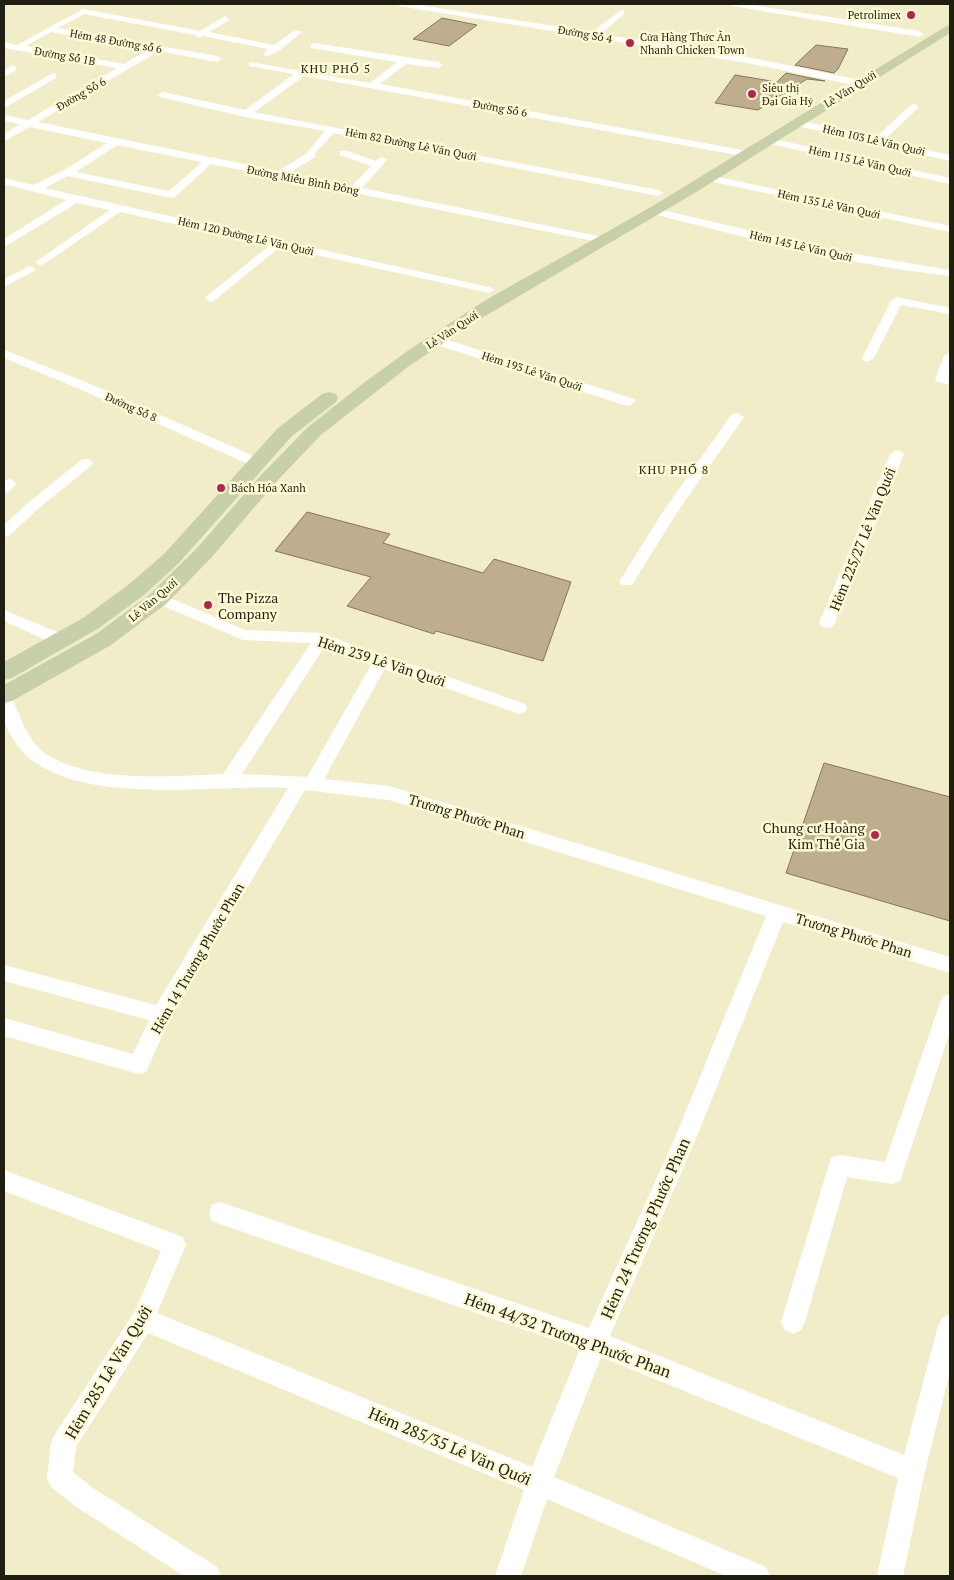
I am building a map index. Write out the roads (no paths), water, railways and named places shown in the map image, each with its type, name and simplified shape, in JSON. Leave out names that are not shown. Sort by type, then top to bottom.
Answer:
[{"type":"main road","name":"Lê Văn Quới","points":[[4,672],[63,641],[116,606],[171,559],[285,432],[424,330],[489,290],[658,193],[739,152],[852,81],[920,34],[950,16]]},
{"type":"main road","name":"Lê Văn Quới","points":[[4,694],[42,675],[117,630],[159,598],[206,551],[271,475],[313,433],[339,410],[435,340],[708,178],[739,152],[769,141],[798,123],[852,81],[950,28]]},
{"type":"street","name":"Đường Số 4","points":[[399,4],[747,60],[852,81]]},
{"type":"street","points":[[732,4],[920,34]]},
{"type":"street","points":[[50,29],[80,7],[106,14],[277,48],[298,32]]},
{"type":"street","points":[[106,14],[114,9]]},
{"type":"street","points":[[594,35],[621,12]]},
{"type":"street","points":[[173,51],[225,19]]},
{"type":"street","name":"Hẻm 48 Đường số 6","points":[[19,48],[50,29],[217,59]]},
{"type":"street","name":"Đường Số 1B","points":[[4,45],[127,67]]},
{"type":"street","points":[[314,46],[439,66]]},
{"type":"street","name":"Đường Số 6","points":[[4,138],[158,48]]},
{"type":"street","name":"Đường Số 6","points":[[277,48],[252,64],[739,152]]},
{"type":"street","points":[[372,86],[404,61]]},
{"type":"street","points":[[4,74],[13,68]]},
{"type":"street","points":[[245,114],[302,73]]},
{"type":"street","points":[[4,105],[53,76]]},
{"type":"street","name":"Hẻm 82 Đường Lê Văn Quới","points":[[163,95],[245,114],[574,175],[658,193]]},
{"type":"street","points":[[877,141],[914,107]]},
{"type":"street","name":"Đường Miếu Bình Đông","points":[[4,118],[113,143],[210,160],[603,240]]},
{"type":"street","name":"Hẻm 103 Lê Văn Quới","points":[[798,123],[944,154]]},
{"type":"street","points":[[279,175],[311,155],[310,153],[333,129]]},
{"type":"street","name":"Hẻm 115 Lê Văn Quới","points":[[769,141],[950,182]]},
{"type":"street","points":[[33,189],[66,173],[113,143]]},
{"type":"street","points":[[344,154],[380,162],[354,190]]},
{"type":"street","points":[[66,173],[171,195],[210,160]]},
{"type":"street","name":"Hẻm 135 Lê Văn Quới","points":[[708,178],[950,229]]},
{"type":"street","name":"Hẻm 120 Đường Lê Văn Quới","points":[[4,181],[75,199],[489,290]]},
{"type":"street","points":[[4,244],[75,199]]},
{"type":"street","points":[[41,263],[119,208]]},
{"type":"street","name":"Hẻm 145 Lê Văn Quới","points":[[653,212],[834,255],[950,273]]},
{"type":"street","points":[[211,298],[279,243]]},
{"type":"street","points":[[4,284],[30,269]]},
{"type":"street","points":[[868,358],[897,301],[950,311]]},
{"type":"street","name":"Hẻm 193 Lê Văn Quới","points":[[435,340],[630,402]]},
{"type":"street","name":"Đường Số 8","points":[[4,354],[79,384],[258,463]]},
{"type":"street","points":[[946,380],[950,356]]},
{"type":"street","points":[[627,582],[671,510],[737,417]]},
{"type":"street","name":"Hẻm 225/27 Lê Văn Quới","points":[[827,623],[897,454]]},
{"type":"street","points":[[4,533],[34,505],[86,463]]},
{"type":"street","name":"Hẻm 239 Lê Văn Quới","points":[[159,598],[244,635],[322,638],[380,663],[415,671],[519,708]]},
{"type":"street","points":[[4,615],[63,641]]},
{"type":"street","points":[[227,782],[322,638]]},
{"type":"street","name":"Hẻm 14 Trương Phước Phan","points":[[4,1028],[139,1065],[161,1014],[380,663]]},
{"type":"street","name":"Trương Phước Phan","points":[[4,699],[25,743],[37,756],[56,767],[79,776],[106,781],[227,782],[256,780],[389,792],[950,965]]},
{"type":"street","name":"Hẻm 24 Trương Phước Phan","points":[[508,1576],[539,1483],[595,1342],[684,1141],[778,911]]},
{"type":"street","points":[[4,973],[161,1014]]},
{"type":"street","points":[[794,1322],[839,1165],[892,1174],[950,1003]]},
{"type":"street","name":"Hẻm 285 Lê Văn Quới","points":[[4,1181],[175,1244],[143,1319],[64,1443],[60,1478],[84,1497],[208,1576]]},
{"type":"street","name":"Hẻm 44/32 Trương Phước Phan","points":[[220,1213],[595,1342],[912,1471]]},
{"type":"street","name":"Hẻm 285/35 Lê Văn Quới","points":[[143,1319],[539,1483],[757,1576]]},
{"type":"street","points":[[890,1576],[912,1471],[950,1326]]},
{"type":"place","name":"Petrolimex","points":[[911,15]]},
{"type":"place","name":"Cửa Hàng Thức Ăn Nhanh Chicken Town","points":[[630,43]]},
{"type":"place","name":"Siêu thị Đại Gia Hỷ","points":[[752,94]]},
{"type":"place","name":"Bách Hóa Xanh","points":[[221,488]]},
{"type":"place","name":"The Pizza Company","points":[[208,605]]},
{"type":"place","name":"Chung cư Hoàng Kim Thế Gia","points":[[875,835]]},
{"type":"district","name":"KHU PHỐ 5","points":[[336,68]]},
{"type":"district","name":"KHU PHỐ 8","points":[[674,469]]}]
